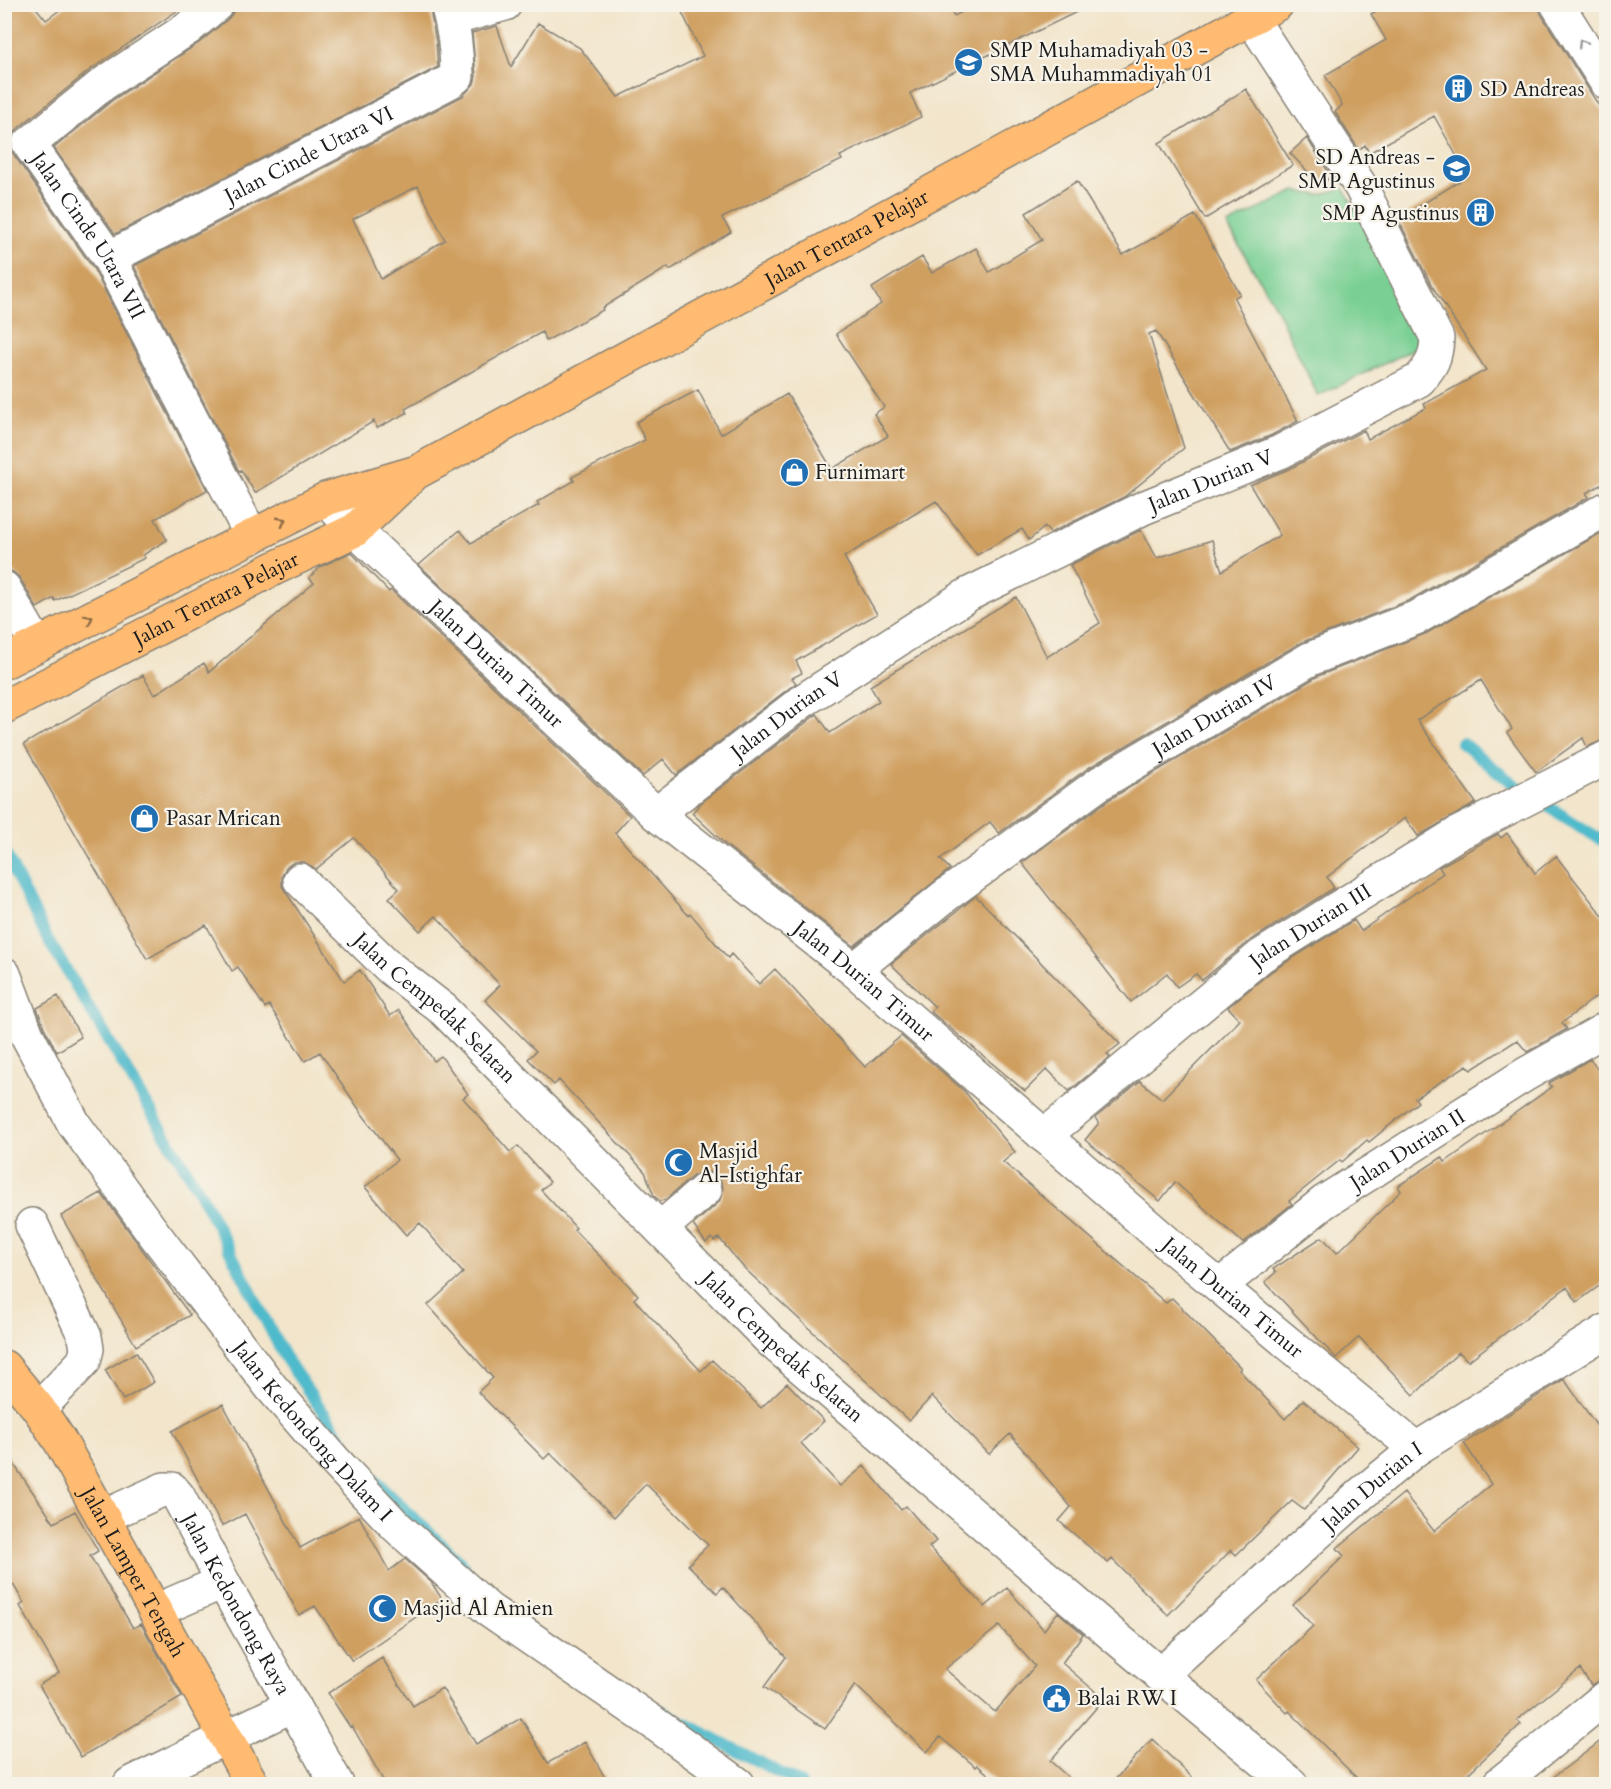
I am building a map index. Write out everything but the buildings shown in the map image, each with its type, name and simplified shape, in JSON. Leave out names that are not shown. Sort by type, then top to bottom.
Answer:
[{"type":"main road","name":"Jalan Tentara Pelajar","points":[[4,662],[326,499],[417,472],[1264,11]]},
{"type":"main road","name":"Jalan Tentara Pelajar","points":[[14,701],[275,568],[355,530],[417,472]]},
{"type":"main road","name":"Jalan Lamper Tengah","points":[[4,1367],[39,1409],[60,1441],[252,1785]]},
{"type":"street","name":"Jalan Cinde Utara VII","points":[[217,4],[187,29],[103,84],[16,147],[109,258],[252,537]]},
{"type":"street","name":"Jalan Cinde Utara VI","points":[[109,258],[451,81],[457,76],[458,64],[449,12],[505,4]]},
{"type":"street","points":[[1557,4],[1606,82]]},
{"type":"street","name":"Jalan Durian V","points":[[656,814],[804,700],[969,594],[1143,508],[1280,452],[1419,380],[1430,367],[1436,355],[1437,338],[1361,187],[1264,11]]},
{"type":"street","name":"Jalan Durian Timur","points":[[326,499],[355,530],[656,814],[854,970],[1179,1253],[1416,1449]]},
{"type":"street","name":"Jalan Durian IV","points":[[854,970],[945,896],[1100,783],[1310,659],[1418,617],[1606,509]]},
{"type":"street","points":[[4,588],[37,645]]},
{"type":"street","name":"Jalan Durian III","points":[[1044,1136],[1261,956],[1457,834],[1606,759]]},
{"type":"street","name":"Jalan Cempedak Selatan","points":[[300,880],[390,968],[444,1010],[771,1341],[1291,1785]]},
{"type":"street","name":"Jalan Kedondong Dalam I","points":[[4,974],[27,1035],[74,1124],[271,1387],[334,1460],[396,1526],[488,1609],[651,1721],[738,1785]]},
{"type":"street","name":"Jalan Durian II","points":[[1221,1286],[1324,1202],[1526,1074],[1606,1029]]},
{"type":"street","points":[[661,1228],[705,1190]]},
{"type":"street","points":[[32,1225],[85,1337],[87,1349],[84,1361],[39,1409]]},
{"type":"street","name":"Jalan Durian I","points":[[1160,1675],[1353,1502],[1416,1449],[1606,1330]]},
{"type":"street","name":"Jalan Kedondong Raya","points":[[103,1517],[164,1489],[172,1489],[178,1496],[223,1582],[337,1785]]},
{"type":"street","points":[[155,1611],[223,1582]]},
{"type":"street","points":[[1499,1785],[1606,1697]]},
{"type":"street","points":[[130,1785],[293,1705]]},
{"type":"green space","points":[[1344,188],[1428,342],[1318,396],[1275,306],[1227,225],[1295,191],[1319,195]]},
{"type":"waterway","points":[[1462,743],[1516,786],[1606,843]]},
{"type":"waterway","points":[[4,851],[47,938],[199,1191],[284,1356],[362,1468],[465,1567]]},
{"type":"waterway","points":[[660,1710],[801,1784]]},
{"type":"place","name":"SMP Muhamadiyah 03 - SMA Muhammadiyah 01","points":[[969,62]]},
{"type":"place","name":"SD Andreas","points":[[1459,89]]},
{"type":"place","name":"SD Andreas - SMP Agustinus","points":[[1456,169]]},
{"type":"place","name":"SMP Agustinus","points":[[1480,213]]},
{"type":"place","name":"Furnimart","points":[[794,472]]},
{"type":"place","name":"Pasar Mrican","points":[[145,818]]},
{"type":"place","name":"Masjid Al-Istighfar","points":[[678,1163]]},
{"type":"place","name":"Masjid Al Amien","points":[[382,1608]]},
{"type":"place","name":"Balai RW I","points":[[1056,1698]]}]
